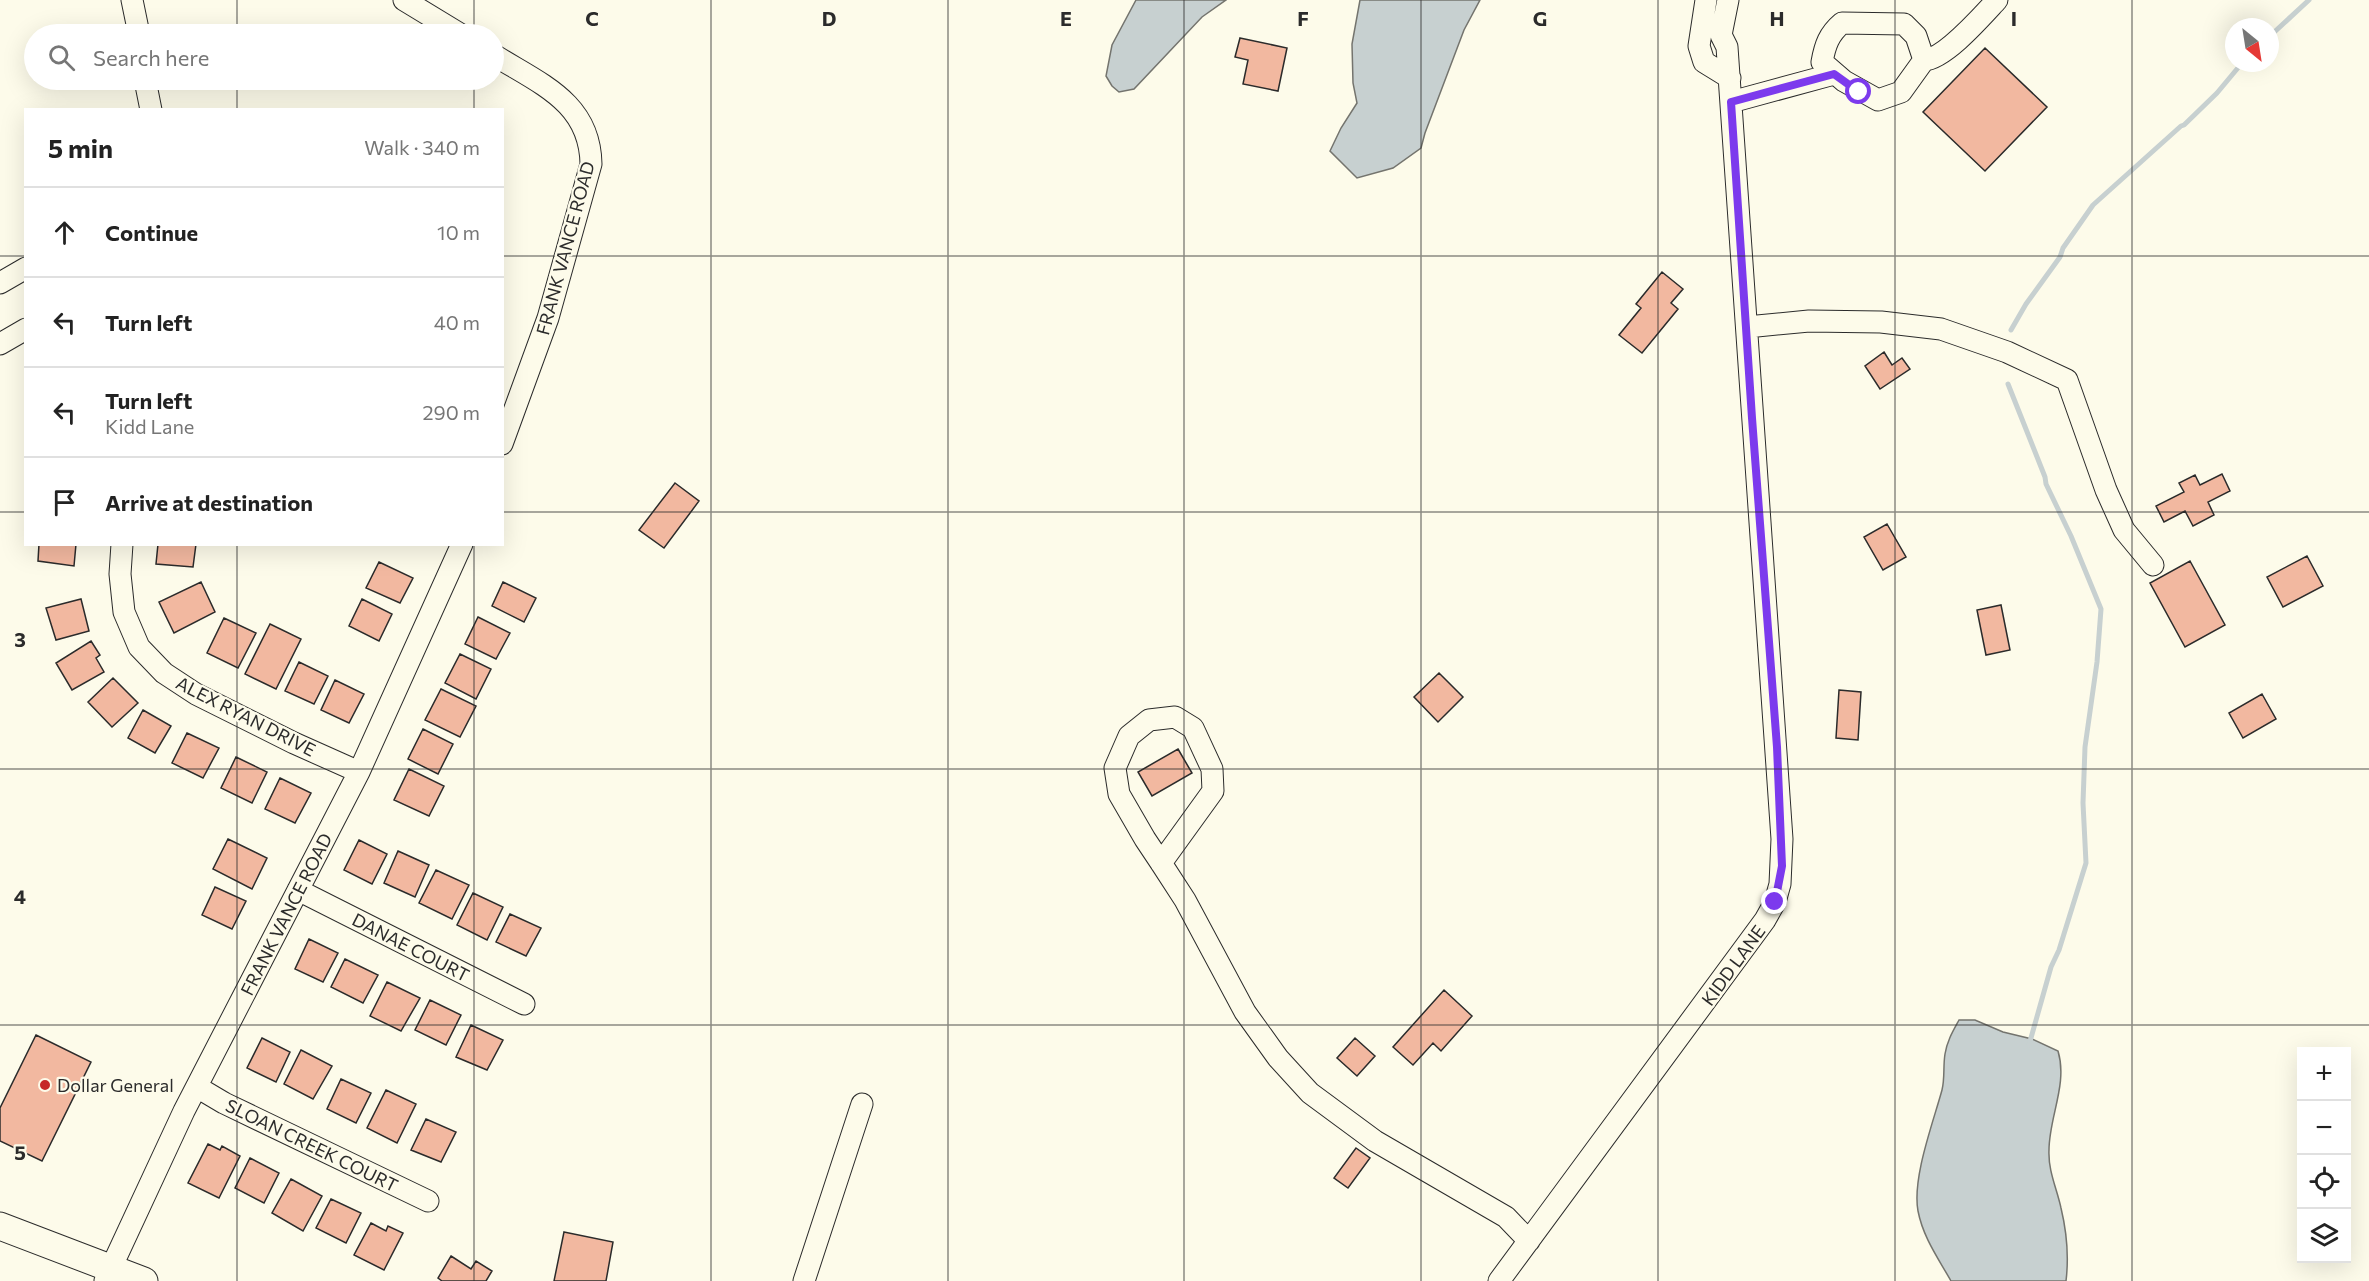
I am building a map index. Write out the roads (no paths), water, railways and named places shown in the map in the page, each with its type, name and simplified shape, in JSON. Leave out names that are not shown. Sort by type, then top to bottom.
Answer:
[{"type":"main road","points":[[0,1226],[108,1275],[144,1281]]},
{"type":"street","points":[[132,0],[138,24]]},
{"type":"street","points":[[404,0],[444,24]]},
{"type":"street","points":[[1706,0],[1699,46],[1704,62],[1730,78]]},
{"type":"street","name":"KIDD LANE","points":[[1499,1281],[1765,920],[1775,902],[1780,884],[1782,839],[1777,747],[1752,418],[1730,78],[1727,47],[1721,35],[1728,0]]},
{"type":"street","points":[[1924,60],[1932,60],[1967,32],[1996,0]]},
{"type":"street","points":[[1842,23],[1904,24],[1916,36],[1924,60],[1901,92],[1878,100],[1859,92],[1822,62],[1831,32],[1842,23]]},
{"type":"street","name":"FRANK VANCE ROAD","points":[[504,61],[558,95],[571,107],[580,119],[589,139],[591,156],[591,164],[548,318],[504,439]]},
{"type":"street","points":[[1731,102],[1834,74]]},
{"type":"street","points":[[147,90],[151,108]]},
{"type":"street","points":[[0,283],[24,269]]},
{"type":"street","points":[[1747,327],[1809,321],[1881,322],[1941,329],[2007,352],[2067,380],[2106,490],[2124,530],[2153,565]]},
{"type":"street","points":[[0,344],[24,330]]},
{"type":"street","name":"ALEX RYAN DRIVE","points":[[122,546],[120,574],[124,612],[139,647],[164,673],[196,694],[294,743],[359,772]]},
{"type":"street","name":"FRANK VANCE ROAD","points":[[108,1275],[197,1087],[359,772],[461,546]]},
{"type":"street","points":[[1161,863],[1213,791],[1212,769],[1193,728],[1175,717],[1149,720],[1129,736],[1115,768],[1119,794],[1161,863],[1185,900],[1245,1012],[1278,1058],[1310,1093],[1375,1141],[1506,1217],[1529,1241]]},
{"type":"street","name":"DANAE COURT","points":[[298,890],[524,1004]]},
{"type":"street","name":"SLOAN CREEK COURT","points":[[197,1087],[225,1103],[428,1201]]},
{"type":"street","points":[[804,1281],[862,1104]]},
{"type":"waterway","points":[[2279,28],[2309,0]]},
{"type":"waterway","points":[[2011,330],[2093,205],[2184,125],[2217,93],[2234,72]]},
{"type":"waterway","points":[[2008,384],[2046,484],[2071,536],[2101,609],[2097,662],[2085,747],[2083,803],[2086,863],[2059,950],[2051,967],[2029,1045]]},
{"type":"place","name":"Dollar General","points":[[45,1085]]}]
